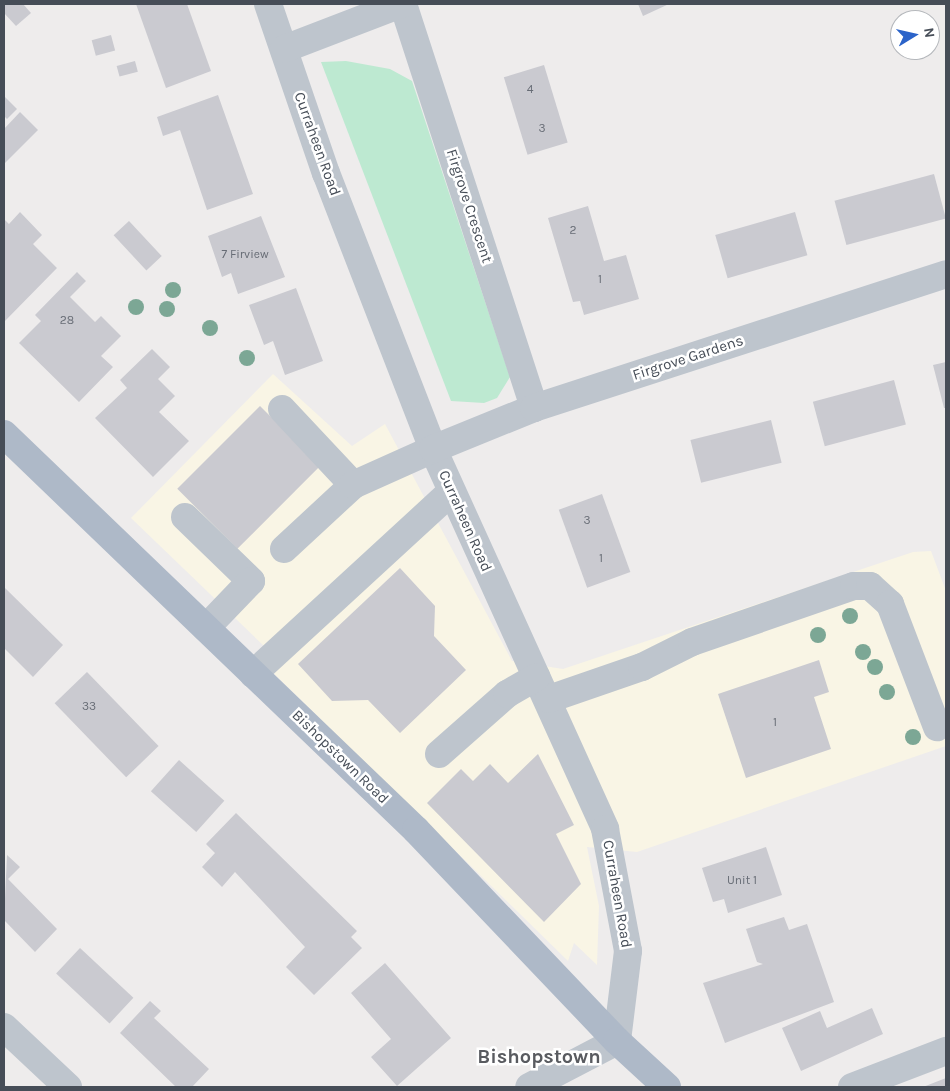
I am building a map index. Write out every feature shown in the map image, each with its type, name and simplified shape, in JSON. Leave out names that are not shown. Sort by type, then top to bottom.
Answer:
[{"type":"main road","name":"Bishopstown Road","points":[[4,434],[416,830],[617,1041],[667,1087]]},
{"type":"street","name":"Curraheen Road","points":[[268,4],[433,449],[605,829],[617,882],[628,951],[617,1041]]},
{"type":"street","points":[[284,50],[402,4]]},
{"type":"street","name":"Firgrove Crescent","points":[[402,4],[534,408]]},
{"type":"street","name":"Firgrove Gardens","points":[[284,549],[353,485],[433,449],[534,408],[946,274]]},
{"type":"street","points":[[282,410],[353,485]]},
{"type":"street","points":[[253,674],[451,492]]},
{"type":"street","points":[[185,517],[251,581],[206,628]]},
{"type":"street","points":[[439,754],[506,694],[642,667],[692,642],[854,586],[870,586],[890,604],[937,726]]},
{"type":"street","points":[[4,1027],[68,1087]]},
{"type":"street","points":[[529,1087],[617,1041]]},
{"type":"street","points":[[852,1087],[946,1051]]},
{"type":"shaded area","points":[[273,374],[352,446],[385,424],[512,661],[563,669],[913,552],[931,551],[946,591],[946,746],[637,852],[587,847],[599,906],[597,965],[574,943],[568,961],[256,656],[265,647],[131,518]]},
{"type":"green space","points":[[346,61],[390,69],[412,81],[510,377],[497,398],[484,403],[451,401],[321,62]]},
{"type":"building","points":[[4,4],[23,4],[31,13],[16,26],[4,13]]},
{"type":"building","points":[[136,4],[187,4],[211,71],[166,88]]},
{"type":"building","points":[[638,4],[669,4],[643,16]]},
{"type":"building","points":[[111,35],[115,50],[96,56],[92,40]]},
{"type":"building","points":[[135,61],[138,72],[119,77],[117,66]]},
{"type":"building","points":[[544,65],[568,142],[528,155],[504,77]]},
{"type":"building","points":[[218,95],[253,194],[207,210],[180,130],[163,136],[157,117]]},
{"type":"building","points":[[4,96],[17,109],[7,119],[4,116]]},
{"type":"building","points":[[20,112],[38,130],[4,164],[4,129]]},
{"type":"building","points":[[934,174],[946,218],[846,245],[835,201]]},
{"type":"building","points":[[588,206],[604,261],[626,255],[639,299],[584,315],[580,301],[573,302],[548,218]]},
{"type":"building","points":[[20,212],[42,235],[33,244],[57,268],[4,322],[4,219],[9,224]]},
{"type":"building","points":[[795,212],[807,255],[728,278],[715,235]]},
{"type":"building","points":[[261,216],[285,277],[238,294],[231,273],[222,277],[208,236]]},
{"type":"building","points":[[129,221],[162,256],[146,270],[114,235]]},
{"type":"building","points":[[77,272],[86,281],[70,297],[95,322],[101,316],[121,336],[101,356],[113,367],[79,402],[19,343],[41,321],[35,315]]},
{"type":"building","points":[[296,288],[323,361],[285,375],[273,341],[264,345],[249,305]]},
{"type":"building","points":[[152,349],[170,367],[158,379],[175,396],[159,412],[189,441],[153,477],[95,418],[127,388],[120,380]]},
{"type":"building","points":[[946,362],[946,408],[944,408],[933,365]]},
{"type":"building","points":[[894,380],[906,424],[825,446],[813,402]]},
{"type":"building","points":[[260,406],[320,466],[237,549],[177,489]]},
{"type":"building","points":[[771,420],[782,463],[701,483],[690,440]]},
{"type":"building","points":[[602,494],[630,572],[587,588],[559,510]]},
{"type":"building","points":[[400,568],[435,606],[434,636],[466,670],[400,733],[368,700],[332,701],[298,664]]},
{"type":"building","points":[[4,587],[63,645],[33,677],[4,648]]},
{"type":"building","points":[[819,660],[829,692],[814,697],[831,749],[746,778],[718,694]]},
{"type":"building","points":[[87,672],[159,746],[126,777],[55,703]]},
{"type":"building","points":[[538,754],[574,825],[556,834],[581,884],[544,922],[427,803],[461,769],[473,781],[490,764],[508,783]]},
{"type":"building","points":[[179,760],[224,801],[196,832],[151,791]]},
{"type":"building","points":[[236,813],[357,931],[351,937],[362,948],[314,995],[286,967],[305,947],[235,872],[222,887],[202,867],[215,853],[206,844]]},
{"type":"building","points":[[766,847],[782,895],[728,913],[724,899],[713,902],[702,868]]},
{"type":"building","points":[[7,855],[20,867],[8,879],[57,929],[35,952],[4,920]]},
{"type":"building","points":[[784,917],[789,930],[807,924],[834,1002],[725,1043],[703,983],[763,964],[757,962],[746,929]]},
{"type":"building","points":[[80,948],[133,998],[110,1023],[56,974]]},
{"type":"building","points":[[385,963],[451,1038],[397,1086],[371,1057],[391,1039],[351,993]]},
{"type":"building","points":[[150,1001],[161,1011],[154,1018],[209,1069],[192,1087],[176,1087],[120,1033]]},
{"type":"building","points":[[872,1008],[883,1034],[801,1071],[782,1028],[820,1011],[827,1028]]},
{"type":"building","points":[[946,1078],[946,1087],[923,1087]]},
{"type":"district","name":"Bishopstown","points":[[539,1056]]}]
